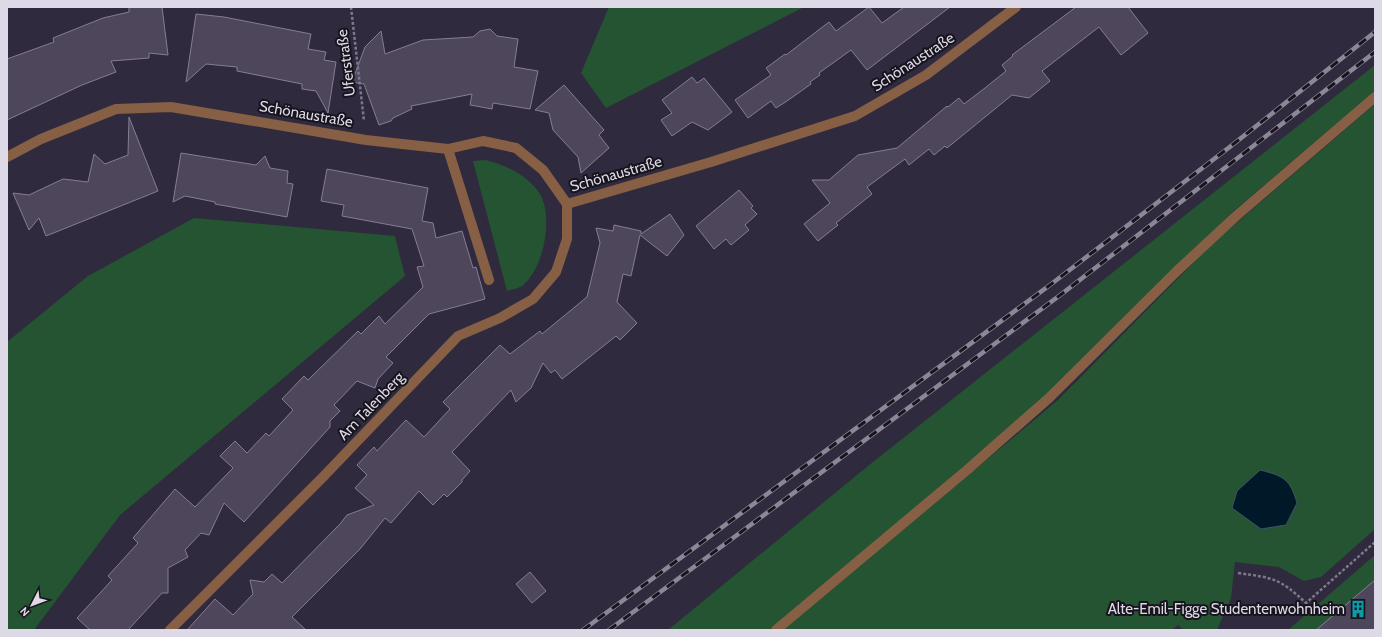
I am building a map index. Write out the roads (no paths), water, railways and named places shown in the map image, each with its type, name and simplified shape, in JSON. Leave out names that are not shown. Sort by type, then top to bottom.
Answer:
[{"type":"street","name":"Schönaustraße","points":[[7,157],[41,139],[116,109],[172,107],[366,140],[448,149],[483,141],[516,148],[543,170],[567,204],[712,162],[856,116],[926,75],[1016,7]]},
{"type":"street","points":[[776,630],[967,470],[1049,398],[1177,271],[1224,227],[1375,97]]},
{"type":"street","points":[[448,149],[489,280]]},
{"type":"street","name":"Am Talenberg","points":[[170,630],[323,478],[458,336],[500,318],[533,299],[556,272],[567,239],[567,204]]},
{"type":"water","points":[[1260,470],[1275,474],[1285,480],[1292,489],[1297,503],[1286,525],[1261,529],[1232,508],[1237,491]]},
{"type":"railway","points":[[583,630],[1050,285],[1231,146],[1375,32]]},
{"type":"railway","points":[[609,630],[1059,296],[1375,52]]},
{"type":"place","name":"Alte-Emil-Figge Studentenwohnheim","points":[[1358,609]]}]
